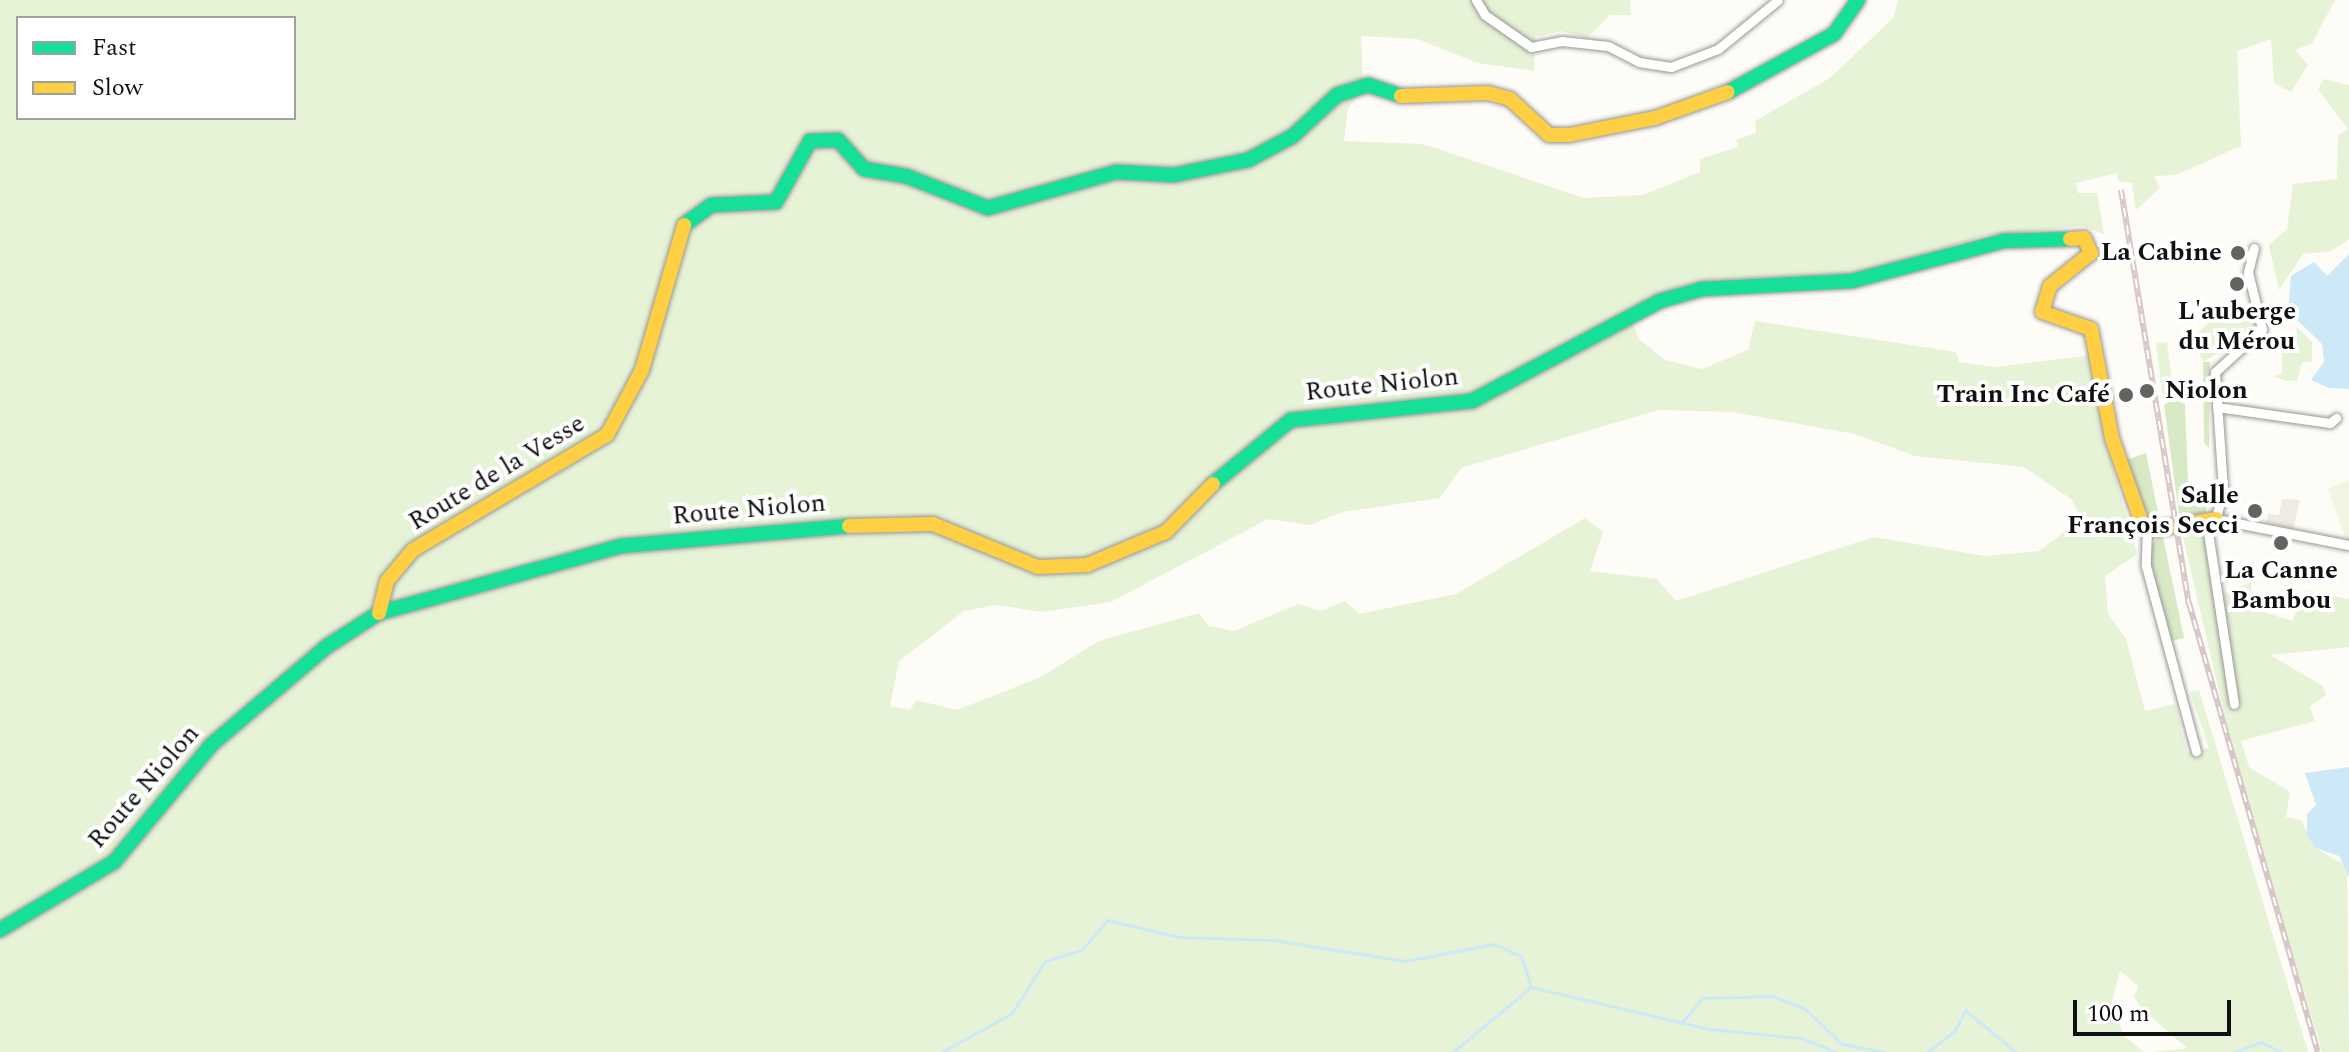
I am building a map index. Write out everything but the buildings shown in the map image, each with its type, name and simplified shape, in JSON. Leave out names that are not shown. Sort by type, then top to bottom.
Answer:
[{"type":"street","points":[[1476,0],[1485,15],[1531,47],[1562,41],[1608,46],[1639,62],[1671,67],[1718,49],[1778,0]]},
{"type":"street","name":"Route de la Vesse","points":[[379,613],[387,581],[413,550],[607,435],[642,370],[686,217],[712,205],[776,202],[796,156],[810,141],[838,140],[864,169],[906,176],[981,208],[1110,174],[1174,175],[1248,160],[1301,130],[1337,95],[1368,85],[1403,96],[1510,99],[1549,135],[1655,118],[1743,87],[1809,53],[1858,0]]},
{"type":"street","points":[[1110,174],[1123,164]]},
{"type":"street","name":"Route Niolon","points":[[0,930],[114,862],[196,758],[326,647],[379,613],[621,546],[879,523],[933,524],[1038,567],[1087,565],[1166,532],[1249,448],[1291,420],[1472,401],[1684,293],[1852,281],[1980,246],[2071,235],[2090,242],[2091,253],[2050,286],[2040,306],[2049,317],[2091,329],[2112,438],[2147,528]]},
{"type":"street","points":[[2234,704],[2211,519],[2223,490],[2215,372],[2225,357],[2263,325],[2248,272],[2254,248]]},
{"type":"street","points":[[2217,407],[2330,423],[2336,418]]},
{"type":"street","points":[[2196,751],[2152,589],[2147,528],[2211,519],[2348,545]]},
{"type":"green space","points":[[0,0],[1630,0],[1631,15],[1610,15],[1587,38],[1562,31],[1535,37],[1534,71],[1478,63],[1417,39],[1361,36],[1363,90],[1348,108],[1344,141],[1423,144],[1584,198],[1643,195],[1700,172],[1700,159],[1738,147],[1736,140],[1756,133],[1755,121],[1830,78],[1894,17],[1898,0],[2335,0],[2312,43],[2295,50],[2308,65],[2291,92],[2274,83],[2271,39],[2237,51],[2241,146],[2176,175],[2154,176],[2160,188],[2136,210],[2132,183],[2118,181],[2117,173],[2076,183],[2078,193],[2097,193],[2104,234],[2082,226],[1985,236],[1856,274],[1709,280],[1666,292],[1629,314],[1639,339],[1665,360],[1702,369],[1748,350],[1755,321],[1956,352],[1959,362],[1995,367],[2093,355],[2104,437],[2137,554],[2105,576],[2108,614],[2126,639],[2145,711],[2175,704],[2187,753],[2209,748],[2190,692],[2199,690],[2308,1052],[2153,1052],[2187,1048],[2144,1011],[2134,997],[2138,986],[2120,971],[2112,1001],[2124,1036],[2144,1052],[0,1052]],"holes":[[[1659,410],[1732,412],[1855,434],[1915,456],[2024,467],[2071,499],[2082,519],[2039,551],[1985,556],[1874,537],[1676,601],[1657,579],[1590,571],[1603,532],[1585,518],[1456,594],[1359,614],[1345,601],[1321,611],[1298,604],[1234,631],[1208,626],[1199,613],[1099,641],[1041,677],[957,710],[916,700],[910,710],[890,706],[899,661],[964,611],[996,605],[1042,612],[1111,602],[1268,519],[1310,525],[1342,512],[1440,498],[1461,468]]]},
{"type":"green space","points":[[2324,79],[2349,85],[2349,239],[2331,251],[2303,254],[2279,290],[2269,245],[2287,229],[2293,184],[2337,179],[2338,135],[2348,129],[2318,89]]},
{"type":"green space","points":[[2231,303],[2237,323],[2261,317],[2256,331],[2203,362],[2193,337]]},
{"type":"green space","points":[[2297,327],[2312,342],[2312,362],[2302,362],[2297,381],[2285,381],[2274,376],[2282,374],[2282,353],[2294,352]]},
{"type":"green space","points":[[2167,342],[2174,398],[2163,399],[2156,343]]},
{"type":"green space","points":[[2203,362],[2210,362],[2209,448],[2204,443]]},
{"type":"green space","points":[[2174,398],[2185,404],[2189,508],[2195,496],[2207,497],[2206,516],[2180,521],[2164,405]]},
{"type":"green space","points":[[2146,453],[2160,523],[2148,521],[2126,460]]},
{"type":"green space","points":[[2349,480],[2349,548],[2328,489]]},
{"type":"green space","points":[[2202,524],[2215,597],[2251,582],[2251,608],[2292,621],[2307,591],[2349,599],[2349,647],[2270,655],[2323,686],[2326,695],[2310,706],[2315,721],[2241,741],[2249,767],[2290,792],[2286,817],[2301,820],[2315,848],[2347,866],[2349,1052],[2322,1052],[2235,761],[2181,528]]},
{"type":"green space","points":[[2162,532],[2184,638],[2172,641],[2151,565],[2150,548]]},
{"type":"shaded area","points":[[2282,499],[2300,500],[2293,529],[2266,523],[2268,514],[2279,515]]},
{"type":"water","points":[[2349,254],[2349,389],[2329,388],[2311,380],[2324,362],[2322,344],[2288,311],[2291,276],[2314,262],[2327,276]]},
{"type":"water","points":[[2349,767],[2349,877],[2339,856],[2315,848],[2307,835],[2307,814],[2316,805],[2305,773]]},
{"type":"waterway","points":[[942,1052],[1012,1013],[1045,961],[1082,950],[1107,920],[1179,937],[1273,940],[1405,961],[1494,944],[1521,956],[1531,987],[1709,1029],[1801,1038],[1835,1052]]},
{"type":"waterway","points":[[1453,1052],[1531,987]]},
{"type":"waterway","points":[[1681,1023],[1703,998],[1773,996],[1805,1009],[1842,1044],[1884,1052]]},
{"type":"waterway","points":[[1927,1052],[1954,1032],[1965,1010],[2016,1052]]},
{"type":"waterway","points":[[2235,1052],[2261,1042],[2281,1052]]},
{"type":"railway","points":[[2121,190],[2189,603],[2318,1052]]},
{"type":"traffic: fast","points":[[1728,92],[1834,34],[1858,0]]},
{"type":"traffic: fast","points":[[684,225],[712,205],[776,202],[810,141],[838,140],[864,169],[906,176],[988,208],[1116,172],[1174,175],[1248,160],[1293,136],[1337,95],[1368,85],[1401,96]]},
{"type":"traffic: fast","points":[[1213,484],[1291,420],[1472,401],[1660,301],[1702,289],[1852,281],[2003,241],[2070,239]]},
{"type":"traffic: fast","points":[[0,930],[114,862],[211,745],[326,647],[379,613],[621,546],[849,526]]},
{"type":"traffic: slow","points":[[1401,96],[1488,93],[1510,99],[1549,135],[1569,135],[1655,118],[1728,92]]},
{"type":"traffic: slow","points":[[379,613],[387,581],[413,550],[607,435],[642,370],[684,225]]},
{"type":"traffic: slow","points":[[2070,239],[2084,238],[2091,253],[2050,286],[2042,312],[2091,329],[2112,438],[2142,523],[2155,529],[2216,519]]},
{"type":"traffic: slow","points":[[849,526],[933,524],[1038,567],[1087,565],[1166,532],[1213,484]]},
{"type":"place","name":"La Cabine","points":[[2238,253]]},
{"type":"place","name":"L'auberge du Mérou","points":[[2237,284]]},
{"type":"place","name":"Niolon","points":[[2147,391]]},
{"type":"place","name":"Train Inc Café","points":[[2126,395]]},
{"type":"place","name":"Salle François Secci","points":[[2255,511]]},
{"type":"place","name":"La Canne Bambou","points":[[2281,543]]}]
